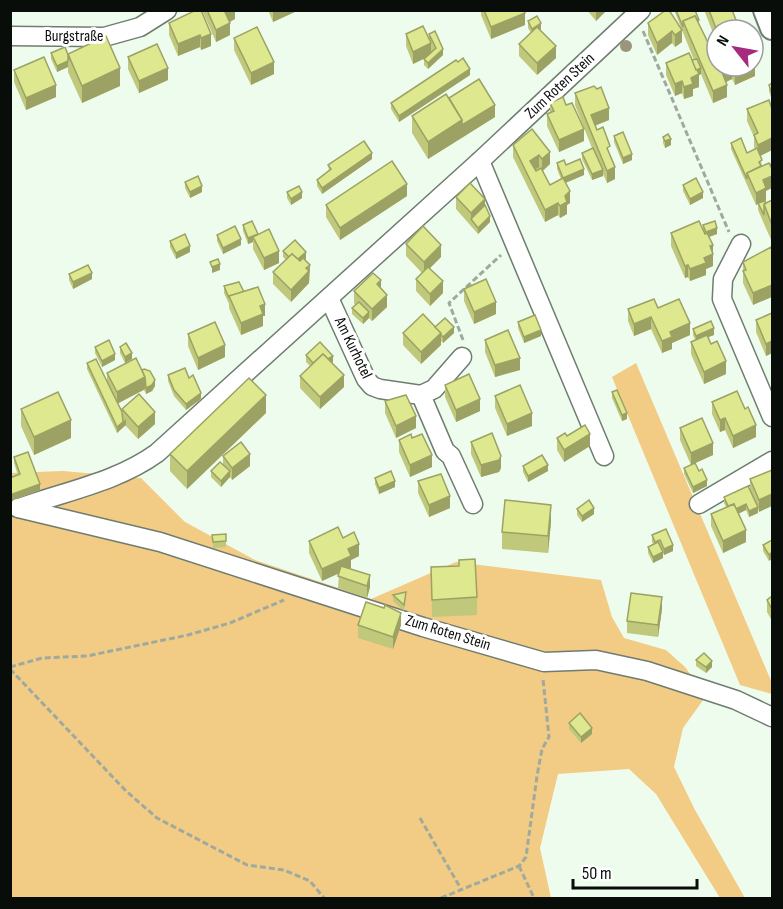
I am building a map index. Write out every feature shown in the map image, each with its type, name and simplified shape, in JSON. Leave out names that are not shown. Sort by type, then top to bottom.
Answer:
[{"type":"street","name":"Burgstraße","points":[[10,36],[104,37],[140,27],[166,10]]},
{"type":"street","points":[[765,10],[772,28]]},
{"type":"street","name":"Zum Roten Stein","points":[[15,508],[116,477],[138,467],[157,453],[480,161],[639,13]]},
{"type":"street","points":[[480,161],[604,456]]},
{"type":"street","points":[[741,244],[723,279],[722,299],[772,417]]},
{"type":"street","name":"Am Kurhotel","points":[[329,298],[366,379],[372,386],[421,395]]},
{"type":"street","points":[[462,357],[434,389],[421,395],[445,451],[451,456],[473,504]]},
{"type":"street","points":[[699,504],[772,461]]},
{"type":"street","name":"Zum Roten Stein","points":[[15,508],[160,542],[423,627],[544,662],[596,660],[622,665],[736,700],[772,717]]},
{"type":"path","points":[[639,13],[727,229],[741,244]]},
{"type":"path","points":[[462,357],[464,338],[449,303],[514,244]]},
{"type":"path","points":[[292,599],[264,606],[230,623],[178,637],[87,656],[42,658],[10,668],[126,791],[157,819],[247,865],[284,870],[310,881],[324,898]]},
{"type":"path","points":[[441,898],[519,866],[526,857],[530,843],[542,749],[549,737],[543,679],[544,662]]},
{"type":"path","points":[[420,818],[461,889]]},
{"type":"path","points":[[519,866],[534,898]]},
{"type":"shaded area","points":[[636,363],[772,683],[772,694],[740,685],[612,377]]},
{"type":"shaded area","points":[[63,471],[141,478],[185,522],[255,560],[371,599],[456,562],[601,580],[612,617],[624,638],[666,650],[685,667],[706,696],[683,728],[674,767],[695,810],[745,898],[720,898],[656,794],[629,769],[558,774],[540,848],[551,898],[11,898],[10,473]]},
{"type":"building","points":[[196,10],[201,10],[211,34],[201,38],[200,35],[178,44],[169,23]]},
{"type":"building","points":[[207,10],[228,10],[225,12],[230,23],[216,30]]},
{"type":"building","points":[[484,10],[524,10],[525,13],[491,27]]},
{"type":"building","points":[[669,10],[682,30],[675,35],[672,31],[657,43],[648,23]]},
{"type":"building","points":[[676,10],[695,10],[699,20],[695,16],[683,21],[683,27]]},
{"type":"building","points":[[709,10],[732,10],[735,18],[712,18]]},
{"type":"building","points":[[537,16],[541,23],[532,29],[528,21]]},
{"type":"building","points":[[695,16],[705,36],[705,72],[683,21]]},
{"type":"building","points":[[423,26],[431,43],[413,52],[406,34]]},
{"type":"building","points":[[257,27],[274,62],[251,73],[234,38]]},
{"type":"building","points":[[537,27],[556,46],[537,63],[519,44]]},
{"type":"building","points":[[435,31],[443,49],[428,63],[424,59],[436,48],[429,34]]},
{"type":"building","points":[[106,36],[120,68],[82,86],[68,54]]},
{"type":"building","points":[[157,44],[168,68],[139,81],[128,57]]},
{"type":"building","points":[[65,47],[68,61],[57,66],[51,53]]},
{"type":"building","points":[[689,53],[699,74],[691,78],[693,84],[684,87],[682,81],[675,84],[666,63]]},
{"type":"building","points":[[44,57],[56,85],[26,98],[14,70]]},
{"type":"building","points":[[463,58],[470,69],[399,116],[391,103],[456,60],[458,62]]},
{"type":"building","points":[[697,59],[701,68],[696,70],[692,60]]},
{"type":"building","points":[[707,78],[724,78],[727,85],[713,91]]},
{"type":"building","points":[[479,79],[495,105],[462,125],[462,120],[449,98]]},
{"type":"building","points":[[594,86],[597,89],[601,87],[609,108],[591,115],[597,130],[603,127],[610,146],[607,148],[615,167],[607,171],[575,93]]},
{"type":"building","points":[[446,94],[462,120],[428,142],[412,116]]},
{"type":"building","points":[[563,97],[566,105],[572,103],[584,129],[559,140],[547,114],[554,111],[550,103]]},
{"type":"building","points":[[769,100],[772,109],[772,138],[758,145],[754,135],[758,133],[747,109]]},
{"type":"building","points":[[532,129],[550,152],[542,159],[539,155],[530,161],[536,171],[541,168],[550,185],[563,178],[570,191],[565,196],[567,202],[560,206],[558,203],[545,210],[513,145]]},
{"type":"building","points":[[623,132],[632,154],[623,158],[614,136]]},
{"type":"building","points":[[668,134],[671,139],[665,141],[663,137]]},
{"type":"building","points":[[741,138],[747,153],[757,148],[762,160],[759,162],[761,166],[747,173],[747,179],[731,143]]},
{"type":"building","points":[[364,141],[372,153],[322,188],[317,180],[331,169],[328,165]]},
{"type":"building","points":[[593,148],[603,170],[592,174],[582,153]]},
{"type":"building","points":[[580,159],[584,169],[563,178],[557,163],[564,160],[566,165]]},
{"type":"building","points":[[392,161],[407,184],[340,228],[326,205]]},
{"type":"building","points":[[769,163],[772,176],[763,180],[766,188],[756,193],[747,173]]},
{"type":"building","points":[[198,176],[202,186],[190,192],[185,182]]},
{"type":"building","points":[[696,178],[703,192],[690,199],[683,185]]},
{"type":"building","points":[[470,183],[485,199],[471,213],[456,197]]},
{"type":"building","points":[[299,186],[302,192],[291,199],[287,192]]},
{"type":"building","points":[[772,200],[772,225],[764,204]]},
{"type":"building","points":[[765,201],[766,203],[764,204],[764,215],[758,203]]},
{"type":"building","points":[[485,205],[490,216],[478,228],[471,219]]},
{"type":"building","points":[[252,221],[258,234],[248,238],[243,225]]},
{"type":"building","points":[[699,221],[713,245],[710,246],[713,254],[704,258],[706,263],[690,269],[688,265],[685,266],[671,233]]},
{"type":"building","points":[[715,221],[717,228],[706,232],[703,225]]},
{"type":"building","points":[[235,226],[241,239],[223,248],[217,235]]},
{"type":"building","points":[[423,226],[441,245],[424,262],[406,244]]},
{"type":"building","points":[[269,229],[279,251],[264,258],[253,237]]},
{"type":"building","points":[[185,234],[190,246],[176,253],[170,241]]},
{"type":"building","points":[[295,240],[306,252],[298,259],[292,254],[289,257],[283,251]]},
{"type":"building","points":[[771,247],[772,285],[753,293],[743,271],[746,270],[743,262]]},
{"type":"building","points":[[292,254],[300,261],[303,258],[310,265],[306,268],[309,271],[291,290],[273,272]]},
{"type":"building","points":[[218,259],[220,264],[212,267],[210,262]]},
{"type":"building","points":[[88,265],[92,273],[73,282],[69,274]]},
{"type":"building","points":[[428,267],[443,281],[430,294],[416,279]]},
{"type":"building","points":[[373,273],[381,280],[377,284],[387,295],[372,309],[354,291]]},
{"type":"building","points":[[486,279],[496,302],[474,312],[464,289]]},
{"type":"building","points":[[239,282],[244,292],[229,296],[229,298],[224,286]]},
{"type":"building","points":[[258,287],[265,304],[260,306],[263,314],[241,323],[229,296]]},
{"type":"building","points":[[654,299],[658,308],[679,299],[690,323],[670,332],[672,337],[662,341],[651,317],[634,324],[628,309]]},
{"type":"building","points":[[359,302],[369,312],[363,318],[352,308]]},
{"type":"building","points":[[772,313],[772,341],[766,344],[756,320]]},
{"type":"building","points":[[423,314],[441,333],[421,352],[403,333]]},
{"type":"building","points":[[535,315],[541,330],[524,337],[518,322]]},
{"type":"building","points":[[445,318],[454,327],[443,337],[435,327]]},
{"type":"building","points":[[711,321],[714,328],[696,336],[693,329]]},
{"type":"building","points":[[215,322],[225,345],[198,358],[188,334]]},
{"type":"building","points":[[508,330],[520,358],[495,365],[485,340]]},
{"type":"building","points":[[707,335],[711,344],[717,341],[726,361],[704,372],[691,342]]},
{"type":"building","points":[[109,340],[115,354],[102,361],[95,347]]},
{"type":"building","points":[[320,342],[333,356],[328,359],[323,354],[313,363],[306,355]]},
{"type":"building","points":[[126,343],[132,353],[125,357],[120,347]]},
{"type":"building","points":[[323,354],[344,375],[320,397],[300,376]]},
{"type":"building","points":[[136,358],[145,377],[117,392],[107,373]]},
{"type":"building","points":[[96,359],[122,412],[123,422],[117,427],[87,363]]},
{"type":"building","points":[[185,368],[189,378],[193,375],[201,393],[186,404],[174,390],[168,375]]},
{"type":"building","points":[[142,370],[150,371],[155,380],[146,388]]},
{"type":"building","points":[[469,374],[480,399],[456,410],[445,385]]},
{"type":"building","points":[[249,378],[266,395],[187,471],[170,454]]},
{"type":"building","points":[[520,385],[532,413],[507,424],[495,396]]},
{"type":"building","points":[[617,390],[627,413],[622,415],[612,392]]},
{"type":"building","points":[[737,391],[756,425],[733,436],[725,418],[720,420],[712,402]]},
{"type":"building","points":[[58,392],[71,420],[34,437],[21,409]]},
{"type":"building","points":[[139,394],[155,412],[138,427],[122,409]]},
{"type":"building","points":[[406,395],[416,416],[396,426],[385,401]]},
{"type":"building","points":[[702,418],[713,443],[691,453],[680,428]]},
{"type":"building","points":[[585,425],[590,434],[564,450],[557,438],[565,433],[567,436]]},
{"type":"building","points":[[492,433],[501,456],[499,460],[481,465],[471,442]]},
{"type":"building","points":[[411,434],[412,438],[422,434],[432,455],[410,465],[399,440]]},
{"type":"building","points":[[241,442],[250,454],[232,468],[223,456]]},
{"type":"building","points":[[28,452],[40,484],[10,495],[10,478],[20,474],[14,457]]},
{"type":"building","points":[[542,455],[548,465],[528,476],[523,466]]},
{"type":"building","points":[[220,462],[230,471],[221,481],[211,471]]},
{"type":"building","points":[[695,463],[699,471],[702,469],[707,480],[693,487],[684,468]]},
{"type":"building","points":[[772,470],[772,494],[759,500],[750,479]]},
{"type":"building","points":[[391,471],[395,481],[379,488],[375,478]]},
{"type":"building","points":[[441,474],[450,496],[429,505],[418,481]]},
{"type":"building","points":[[748,486],[758,507],[749,511],[746,504],[736,509],[734,504],[728,506],[724,497]]},
{"type":"building","points":[[505,500],[551,505],[548,536],[502,532]]},
{"type":"building","points":[[589,500],[594,508],[582,516],[577,509]]},
{"type":"building","points":[[734,504],[746,530],[723,541],[711,514]]},
{"type":"building","points":[[338,527],[343,538],[354,532],[359,544],[348,549],[351,556],[322,569],[309,541]]},
{"type":"building","points":[[666,529],[673,545],[664,549],[660,540],[655,542],[652,535]]},
{"type":"building","points":[[226,534],[226,541],[213,542],[212,535]]},
{"type":"building","points":[[772,540],[772,552],[769,555],[763,545]]},
{"type":"building","points":[[658,542],[663,552],[653,557],[648,547]]},
{"type":"building","points":[[475,559],[477,597],[432,600],[431,567],[459,566],[459,560]]},
{"type":"building","points":[[341,566],[370,575],[367,586],[338,576]]},
{"type":"building","points":[[406,592],[404,605],[393,595]]},
{"type":"building","points":[[631,593],[662,597],[658,625],[627,621]]},
{"type":"building","points":[[772,596],[772,609],[767,600]]},
{"type":"building","points":[[366,602],[384,608],[385,605],[401,613],[393,637],[358,625]]},
{"type":"building","points":[[704,653],[712,661],[706,667],[696,660]]},
{"type":"building","points":[[580,713],[592,728],[581,737],[569,723]]}]
